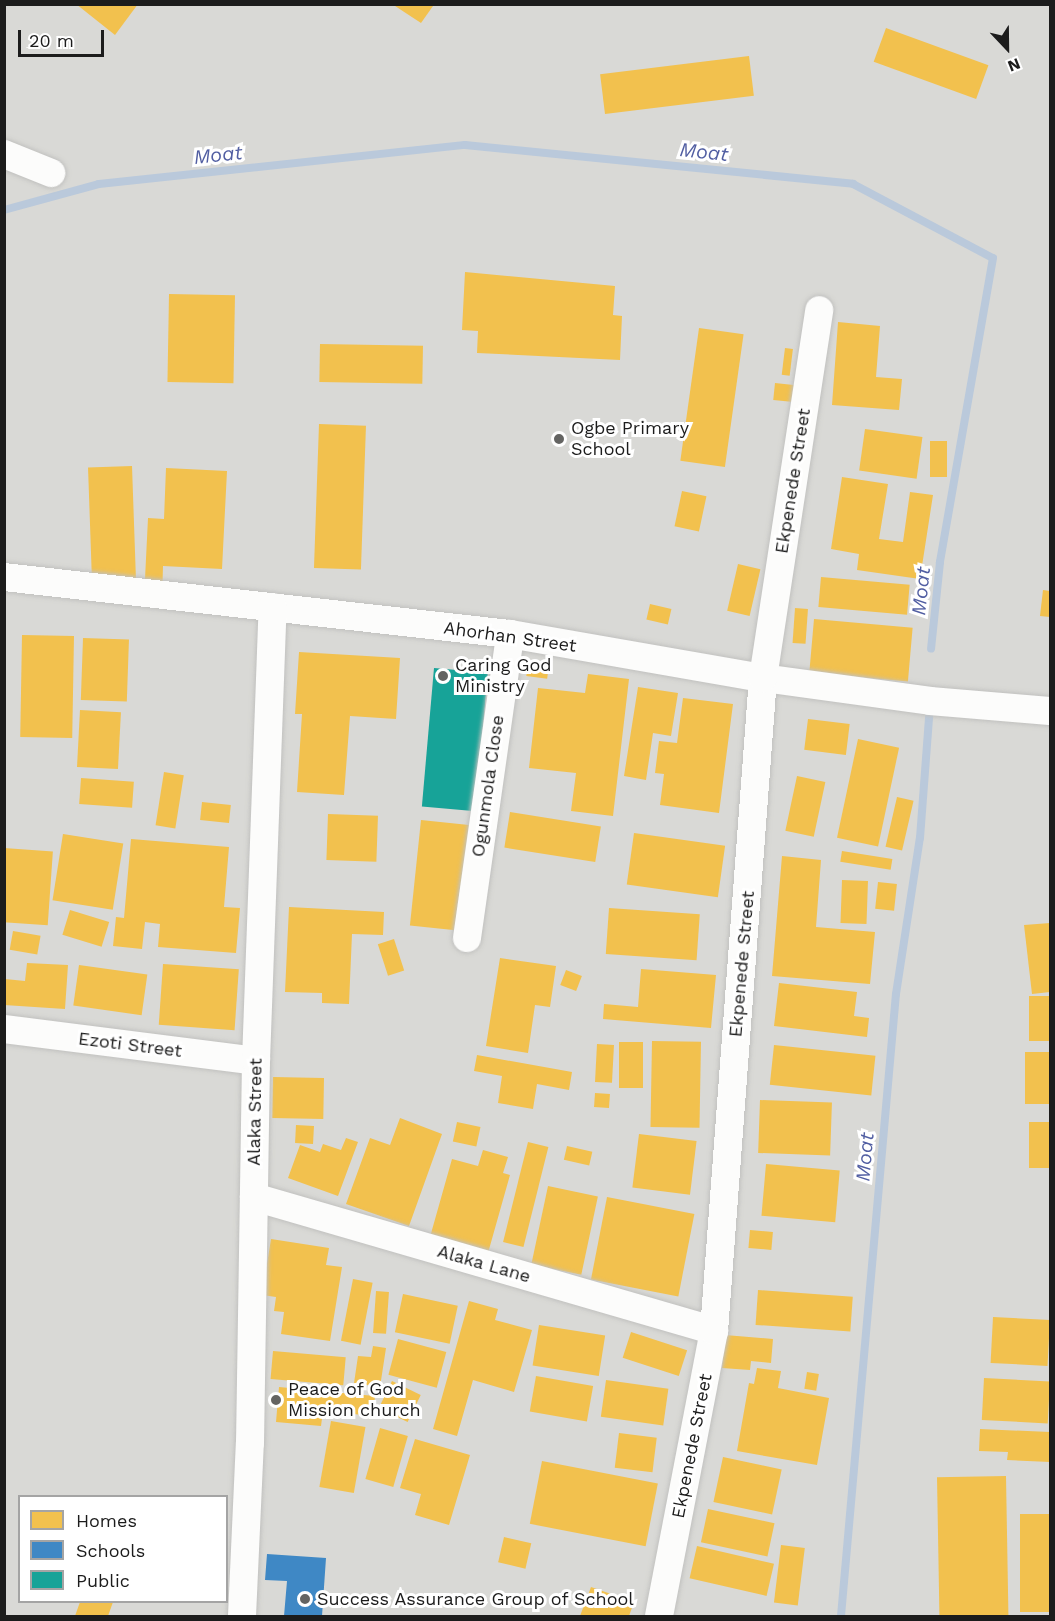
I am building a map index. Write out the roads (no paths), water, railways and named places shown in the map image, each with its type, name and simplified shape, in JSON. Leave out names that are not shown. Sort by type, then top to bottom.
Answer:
[{"type":"street","points":[[4,154],[51,172]]},
{"type":"street","name":"Ekpenede Street","points":[[659,1617],[714,1331],[763,678],[819,310]]},
{"type":"street","name":"Ahorhan Street","points":[[4,577],[510,634],[763,678],[930,701],[1050,711]]},
{"type":"street","name":"Alaka Street","points":[[242,1617],[256,1061],[273,607]]},
{"type":"street","name":"Ogunmola Close","points":[[467,938],[510,634]]},
{"type":"street","name":"Ezoti Street","points":[[4,1029],[256,1061]]},
{"type":"street","name":"Alaka Lane","points":[[254,1197],[714,1331]]},
{"type":"waterway","name":"Moat","points":[[4,210],[99,184],[465,145],[853,184],[993,258],[940,562],[931,649]]},
{"type":"waterway","name":"Moat","points":[[841,1616],[896,994],[920,838],[930,704]]},
{"type":"place","name":"Ogbe Primary School","points":[[559,439]]},
{"type":"place","name":"Caring God Ministry","points":[[443,676]]},
{"type":"place","name":"Peace of God Mission church","points":[[276,1400]]},
{"type":"place","name":"Success Assurance Group of School","points":[[305,1599]]}]
